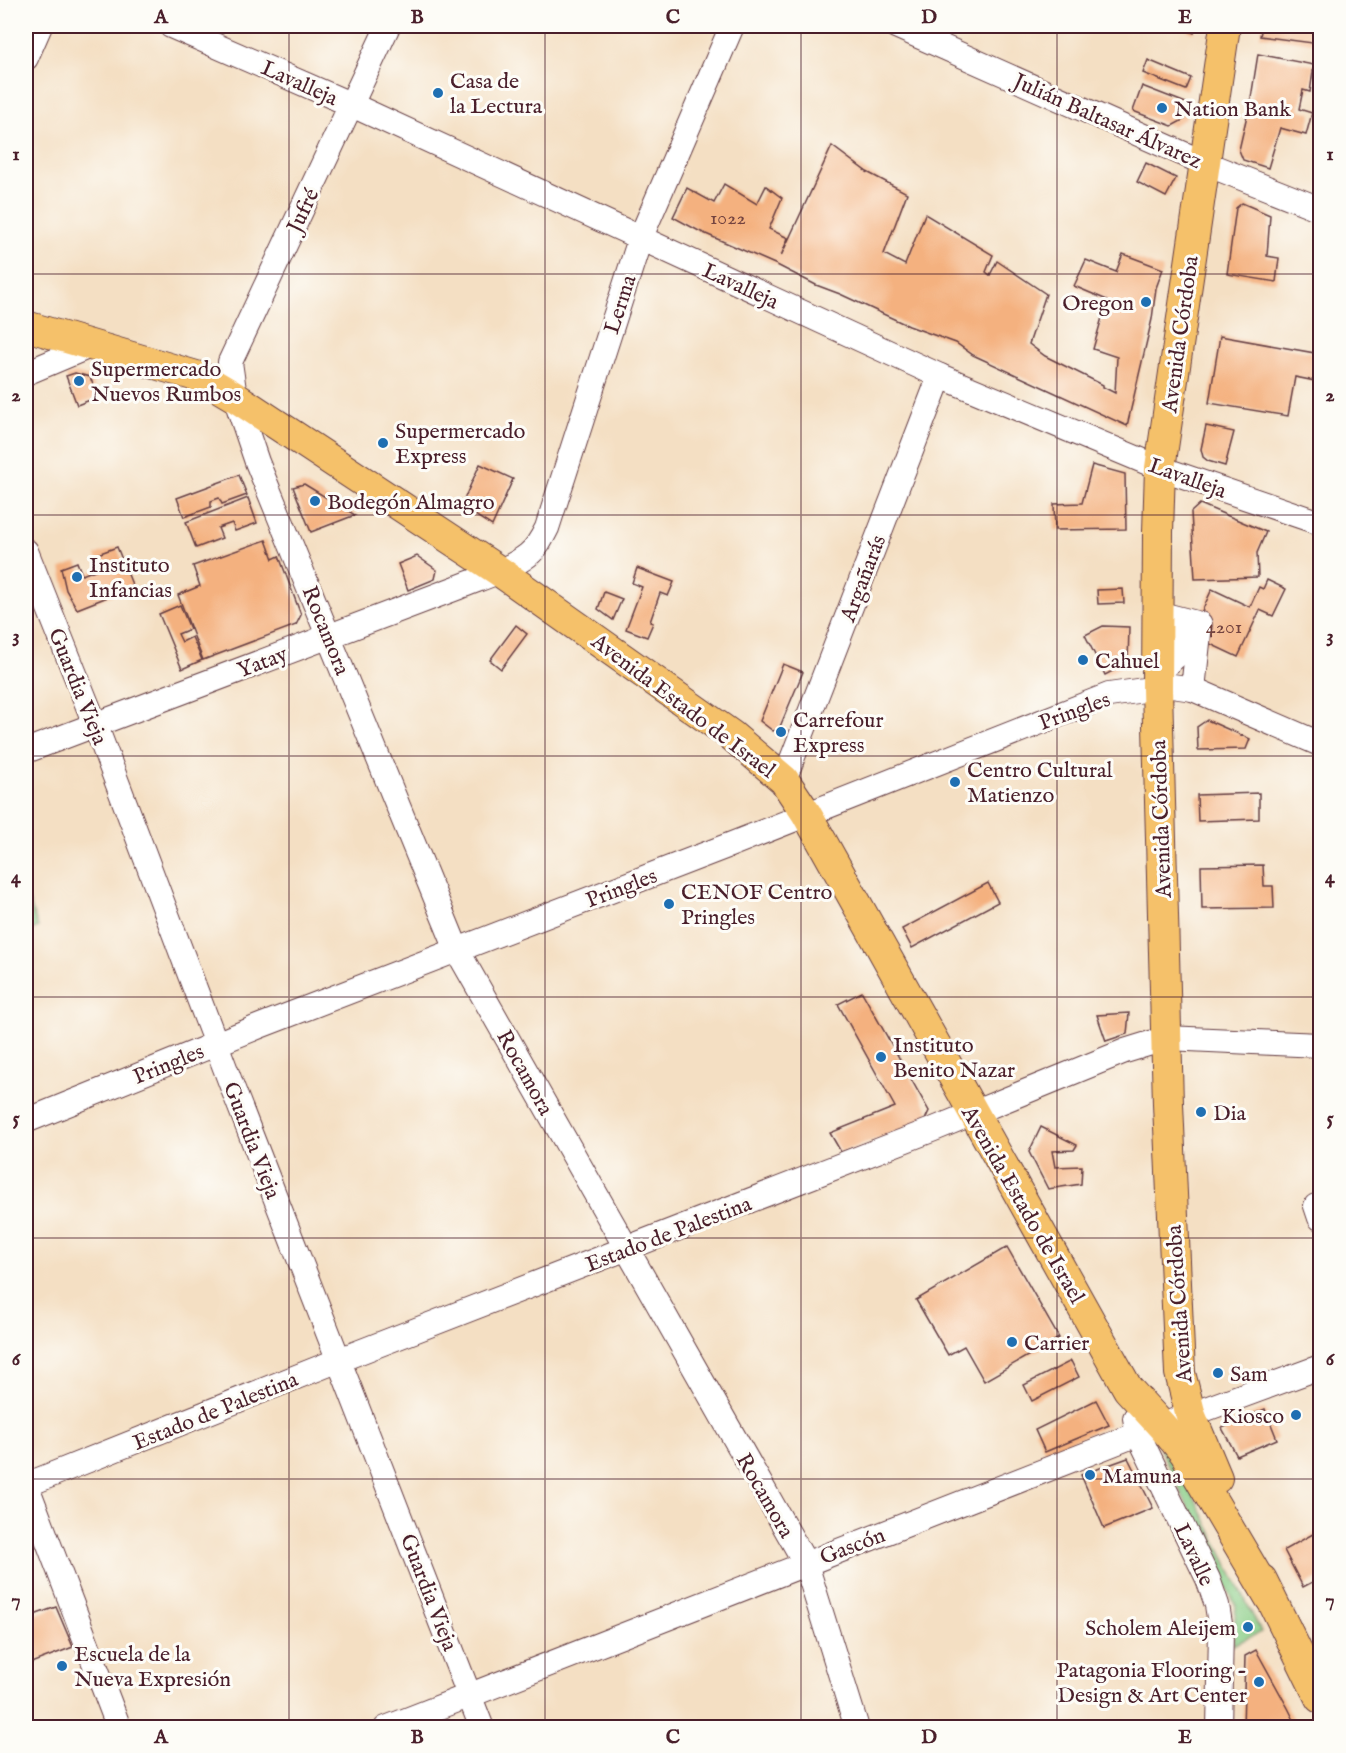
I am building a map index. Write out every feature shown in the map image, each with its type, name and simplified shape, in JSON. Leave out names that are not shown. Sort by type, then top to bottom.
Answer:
[{"type":"main road","name":"Avenida Córdoba","points":[[1225,26],[1160,468],[1167,616],[1157,680],[1171,1198],[1180,1373],[1191,1416],[1270,1598],[1320,1698]]},
{"type":"main road","name":"Avenida Estado de Israel","points":[[26,326],[203,378],[235,397],[499,571],[730,735],[784,780],[806,813],[1150,1430]]},
{"type":"main road","name":"Avenida Córdoba","points":[[1150,1430],[1184,1452],[1270,1598]]},
{"type":"street","points":[[26,58],[40,26]]},
{"type":"street","name":"Lavalleja","points":[[171,26],[352,105],[940,376],[1160,468],[1320,523]]},
{"type":"street","name":"Jufré","points":[[235,397],[230,362],[388,26]]},
{"type":"street","name":"Lerma","points":[[499,571],[527,556],[538,544],[547,528],[640,239],[732,26]]},
{"type":"street","name":"Julián Baltasar Álvarez","points":[[896,26],[1204,163],[1320,209]]},
{"type":"street","points":[[26,373],[90,346]]},
{"type":"street","name":"Argañarás","points":[[784,780],[940,376]]},
{"type":"street","name":"Rocamora","points":[[235,397],[257,462],[457,950],[806,1564],[857,1728]]},
{"type":"street","name":"Guardia Vieja","points":[[26,551],[95,724],[216,1044],[482,1728]]},
{"type":"street","name":"Yatay","points":[[26,750],[499,571]]},
{"type":"street","points":[[1167,616],[1200,624],[1193,689]]},
{"type":"street","name":"Pringles","points":[[26,1121],[216,1044],[727,846],[1090,702],[1157,680],[1172,686],[1193,689],[1320,744]]},
{"type":"street","name":"Estado de Palestina","points":[[26,1485],[1125,1051],[1167,1038],[1320,1046]]},
{"type":"street","name":"Gascón","points":[[386,1728],[1150,1430],[1320,1367]]},
{"type":"street","name":"Lavalle","points":[[1150,1430],[1218,1605],[1221,1630],[1219,1728]]},
{"type":"street","points":[[26,1485],[119,1728]]},
{"type":"green space","points":[[26,893],[38,927],[26,933]]},
{"type":"green space","points":[[1169,1446],[1261,1632],[1233,1645],[1236,1606],[1160,1449]]},
{"type":"building","points":[[1177,26],[1195,26],[1194,33]]},
{"type":"building","points":[[1262,26],[1320,26],[1320,44],[1260,36]]},
{"type":"building","points":[[1258,54],[1314,65],[1310,92],[1303,90],[1299,109],[1312,113],[1306,135],[1280,128],[1268,168],[1243,160],[1239,150]]},
{"type":"building","points":[[1148,60],[1191,78],[1186,90],[1143,73]]},
{"type":"building","name":"Nation Bank","points":[[1142,86],[1191,105],[1185,119],[1172,126],[1133,111]]},
{"type":"building","points":[[832,146],[867,172],[907,193],[884,254],[905,265],[925,214],[993,255],[986,272],[990,275],[997,261],[1046,294],[1029,344],[1045,356],[1115,393],[1117,357],[1093,349],[1107,300],[1074,286],[1086,260],[1116,272],[1123,254],[1163,269],[1156,288],[1152,319],[1127,426],[973,355],[956,343],[909,326],[816,285],[673,217],[687,188],[714,203],[724,184],[757,204],[766,186],[782,198],[769,229],[788,238],[781,256]]},
{"type":"building","points":[[1146,163],[1176,178],[1166,197],[1137,182]]},
{"type":"building","points":[[1242,203],[1270,215],[1267,256],[1279,258],[1276,282],[1227,274],[1236,208]]},
{"type":"building","points":[[1220,336],[1320,354],[1320,382],[1295,377],[1288,416],[1209,403]]},
{"type":"building","points":[[75,373],[90,377],[98,397],[77,405],[66,376]]},
{"type":"building","points":[[1206,426],[1234,432],[1225,466],[1208,461],[1203,457],[1201,449]]},
{"type":"building","points":[[480,464],[513,479],[492,526],[461,506]]},
{"type":"building","points":[[1092,465],[1125,474],[1126,529],[1055,530],[1054,504],[1082,503]]},
{"type":"building","points":[[239,475],[247,495],[222,504],[219,498],[211,501],[211,507],[184,517],[177,498]]},
{"type":"building","name":"Bodegón Almagro","points":[[304,484],[355,515],[311,532],[293,487]]},
{"type":"building","points":[[248,498],[257,523],[235,531],[232,523],[218,528],[222,538],[196,548],[186,522]]},
{"type":"building","points":[[1200,504],[1266,532],[1257,553],[1258,577],[1195,579],[1191,512]]},
{"type":"building","points":[[266,540],[273,559],[279,556],[301,615],[296,625],[203,660],[178,595],[200,586],[193,566]]},
{"type":"building","points":[[117,547],[133,587],[77,609],[66,590],[61,568],[77,562],[82,575],[100,568],[95,555]]},
{"type":"building","points":[[417,556],[437,570],[435,579],[408,590],[398,564]]},
{"type":"building","points":[[637,568],[674,582],[668,596],[660,593],[647,637],[626,629],[642,587],[632,583]]},
{"type":"building","points":[[1267,580],[1286,589],[1273,616],[1260,610],[1238,657],[1191,635],[1212,589],[1250,607],[1259,587],[1263,589]]},
{"type":"building","points":[[1123,589],[1124,603],[1098,604],[1097,590]]},
{"type":"building","points":[[604,592],[622,599],[613,620],[598,609]]},
{"type":"building","points":[[180,605],[190,629],[178,634],[182,642],[192,637],[202,660],[182,669],[159,614]]},
{"type":"building","points":[[516,625],[527,634],[501,669],[490,660]]},
{"type":"building","points":[[1103,626],[1129,627],[1128,663],[1105,675],[1085,635]]},
{"type":"building","points":[[783,664],[803,672],[779,729],[773,731],[760,721]]},
{"type":"building","points":[[1207,720],[1250,739],[1246,749],[1198,750],[1197,727]]},
{"type":"building","points":[[1259,793],[1259,819],[1198,821],[1197,795]]},
{"type":"building","points":[[1263,865],[1264,886],[1273,886],[1274,908],[1202,909],[1201,866]]},
{"type":"building","points":[[988,883],[998,902],[912,948],[902,929]]},
{"type":"building","points":[[862,992],[929,1111],[924,1122],[841,1152],[830,1133],[895,1107],[838,1004]]},
{"type":"building","points":[[1129,1013],[1127,1034],[1106,1041],[1097,1015]]},
{"type":"building","points":[[1041,1127],[1077,1145],[1074,1150],[1052,1151],[1055,1167],[1082,1166],[1081,1184],[1048,1189],[1029,1152]]},
{"type":"building","points":[[1007,1247],[1059,1338],[984,1381],[964,1346],[948,1355],[916,1300]]},
{"type":"building","points":[[1071,1361],[1079,1377],[1032,1401],[1024,1385]]},
{"type":"building","points":[[1096,1400],[1109,1425],[1045,1452],[1035,1430]]},
{"type":"building","points":[[1265,1409],[1277,1439],[1237,1456],[1222,1428]]},
{"type":"building","points":[[1128,1458],[1153,1508],[1104,1528],[1081,1475]]},
{"type":"building","points":[[1320,1530],[1320,1578],[1303,1587],[1284,1550]]},
{"type":"building","points":[[56,1607],[73,1647],[26,1665],[26,1618]]},
{"type":"building","name":"Patagonia Flooring - Design & Art Center","points":[[1256,1650],[1298,1728],[1243,1728],[1245,1656]]},
{"type":"place","name":"Casa de la Lectura","points":[[438,93]]},
{"type":"place","name":"Nation Bank","points":[[1162,108]]},
{"type":"place","name":"Oregon","points":[[1146,302]]},
{"type":"place","name":"Supermercado Nuevos Rumbos","points":[[79,381]]},
{"type":"place","name":"Supermercado Express","points":[[383,443]]},
{"type":"place","name":"Bodegón Almagro","points":[[315,501]]},
{"type":"place","name":"Instituto Infancias","points":[[77,577]]},
{"type":"place","name":"Cahuel","points":[[1083,660]]},
{"type":"place","name":"Carrefour Express","points":[[781,732]]},
{"type":"place","name":"Centro Cultural Matienzo","points":[[955,782]]},
{"type":"place","name":"CENOF Centro Pringles","points":[[669,904]]},
{"type":"place","name":"Instituto Benito Nazar","points":[[881,1057]]},
{"type":"place","name":"Dia","points":[[1201,1112]]},
{"type":"place","name":"Carrier","points":[[1012,1342]]},
{"type":"place","name":"Sam","points":[[1218,1373]]},
{"type":"place","name":"Kiosco","points":[[1296,1415]]},
{"type":"place","name":"Mamuna","points":[[1090,1475]]},
{"type":"place","name":"Scholem Aleijem","points":[[1248,1627]]},
{"type":"place","name":"Escuela de la Nueva Expresión","points":[[62,1666]]},
{"type":"place","name":"Patagonia Flooring - Design & Art Center","points":[[1259,1682]]}]
